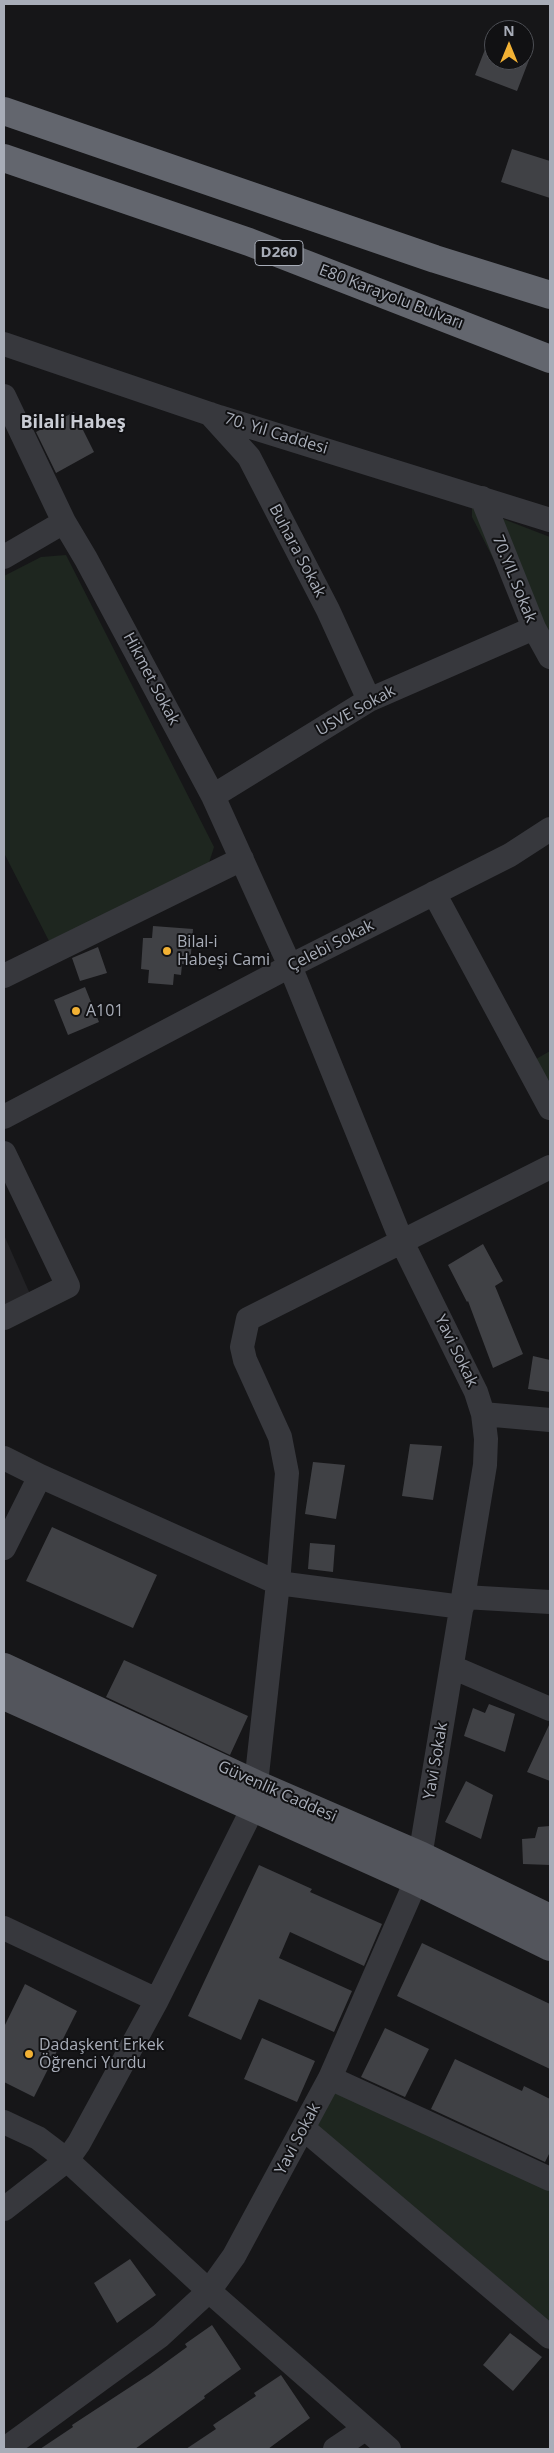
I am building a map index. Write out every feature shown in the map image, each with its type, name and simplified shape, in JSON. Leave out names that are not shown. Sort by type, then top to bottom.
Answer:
[{"type":"highway","points":[[4,111],[434,259],[550,294]]},
{"type":"highway","name":"E80 Karayolu Bulvarı","points":[[4,158],[249,242],[550,359]]},
{"type":"main road","name":"Güvenlik Caddesi","points":[[4,1667],[416,1882],[550,1947]]},
{"type":"main road","name":"Güvenlik Caddesi","points":[[4,1696],[254,1796],[420,1855],[550,1918]]},
{"type":"street","name":"70. Yıl Caddesi","points":[[4,344],[208,413],[550,520]]},
{"type":"street","name":"Hikmet Sokak","points":[[4,396],[64,522],[86,559],[213,796],[290,966]]},
{"type":"street","name":"Buhara Sokak","points":[[208,413],[249,458],[328,610],[369,700]]},
{"type":"street","name":"70.YIL Sokak","points":[[482,498],[534,628],[550,657]]},
{"type":"street","points":[[4,557],[64,522]]},
{"type":"street","name":"USVE Sokak","points":[[213,796],[369,700],[534,628]]},
{"type":"street","name":"Çelebi Sokak","points":[[4,1117],[290,966],[510,855],[550,829]]},
{"type":"street","points":[[4,976],[242,859]]},
{"type":"street","points":[[434,893],[550,1108]]},
{"type":"street","name":"Yavi Sokak","points":[[6,2449],[160,2336],[208,2291],[234,2256],[330,2078],[416,1882],[485,1465],[486,1439],[476,1392],[402,1242],[290,966]]},
{"type":"street","points":[[4,1153],[68,1286],[4,1318]]},
{"type":"street","points":[[4,2209],[67,2160],[79,2143],[157,2000],[254,1796],[278,1583],[286,1473],[280,1437],[245,1360],[242,1347],[248,1319],[550,1167]]},
{"type":"street","points":[[482,1414],[550,1420]]},
{"type":"street","points":[[4,1458],[278,1583],[463,1602],[550,1602]]},
{"type":"street","points":[[4,1548],[40,1476]]},
{"type":"street","points":[[452,1667],[550,1709]]},
{"type":"street","points":[[4,1928],[157,2000]]},
{"type":"street","points":[[330,2078],[550,2179]]},
{"type":"street","points":[[4,2122],[38,2138],[67,2160],[208,2291],[389,2449]]},
{"type":"street","points":[[304,2129],[550,2337]]},
{"type":"street","points":[[335,2449],[365,2429]]},
{"type":"shaded area","points":[[472,507],[550,537],[550,670],[472,517]]},
{"type":"shaded area","points":[[66,555],[214,847],[208,866],[49,941],[4,853],[4,576],[41,557]]},
{"type":"shaded area","points":[[550,1051],[550,1096],[531,1062]]},
{"type":"shaded area","points":[[4,1235],[30,1294],[4,1307]]},
{"type":"shaded area","points":[[330,2078],[550,2179],[550,2337],[304,2129]]},
{"type":"building","points":[[484,52],[484,70],[525,70],[517,91],[475,75]]},
{"type":"building","points":[[512,149],[550,161],[550,198],[501,182]]},
{"type":"building","points":[[74,412],[94,452],[56,473],[36,432]]},
{"type":"building","name":"Bilal-i Habeşi Cami","points":[[153,926],[193,929],[190,965],[182,964],[181,975],[174,974],[173,985],[148,983],[149,970],[141,969],[143,938],[152,938]]},
{"type":"building","points":[[98,947],[107,973],[80,981],[72,958]]},
{"type":"building","name":"A101","points":[[85,987],[99,1022],[68,1035],[54,1000]]},
{"type":"building","points":[[483,1244],[503,1281],[495,1286],[523,1354],[493,1368],[468,1301],[448,1265]]},
{"type":"building","points":[[533,1356],[550,1360],[550,1392],[528,1389]]},
{"type":"building","points":[[410,1444],[442,1446],[433,1500],[402,1496]]},
{"type":"building","points":[[313,1462],[345,1465],[336,1519],[305,1514]]},
{"type":"building","points":[[52,1527],[157,1575],[133,1628],[26,1581]]},
{"type":"building","points":[[310,1543],[335,1545],[333,1572],[308,1569]]},
{"type":"building","points":[[124,1660],[248,1716],[230,1755],[106,1697]]},
{"type":"building","points":[[489,1704],[515,1714],[505,1752],[464,1736],[473,1708],[485,1713]]},
{"type":"building","points":[[550,1723],[550,1781],[527,1772]]},
{"type":"building","points":[[466,1781],[493,1795],[481,1839],[445,1822]]},
{"type":"building","points":[[550,1826],[550,1865],[523,1864],[522,1839],[535,1838],[538,1827]]},
{"type":"building","points":[[259,1865],[312,1889],[310,1892],[382,1924],[364,1966],[290,1932],[279,1958],[352,1991],[334,2032],[259,1999],[241,2040],[188,2016]]},
{"type":"building","points":[[422,1943],[550,2004],[550,2069],[397,1996]]},
{"type":"building","name":"Dadaşkent Erkek Öğrenci Yurdu","points":[[25,1984],[77,2011],[34,2097],[4,2082],[4,2027]]},
{"type":"building","points":[[385,2028],[429,2049],[405,2097],[361,2077]]},
{"type":"building","points":[[262,2038],[315,2061],[297,2102],[244,2079]]},
{"type":"building","points":[[455,2059],[522,2091],[524,2086],[550,2099],[550,2152],[545,2162],[431,2109]]},
{"type":"building","points":[[130,2259],[156,2295],[117,2323],[94,2283]]},
{"type":"building","points":[[212,2325],[241,2369],[135,2449],[40,2449],[73,2427],[72,2425],[150,2374],[187,2347],[185,2344]]},
{"type":"building","points":[[510,2333],[542,2357],[513,2391],[483,2365]]},
{"type":"building","points":[[281,2375],[310,2418],[268,2449],[186,2449],[216,2429],[213,2425],[256,2396],[254,2393]]},
{"type":"place","name":"Bilal-i Habeşi Cami","points":[[167,951]]},
{"type":"place","name":"A101","points":[[76,1011]]},
{"type":"place","name":"Dadaşkent Erkek Öğrenci Yurdu","points":[[29,2054]]},
{"type":"district","name":"Bilali Habeş","points":[[73,423]]}]
